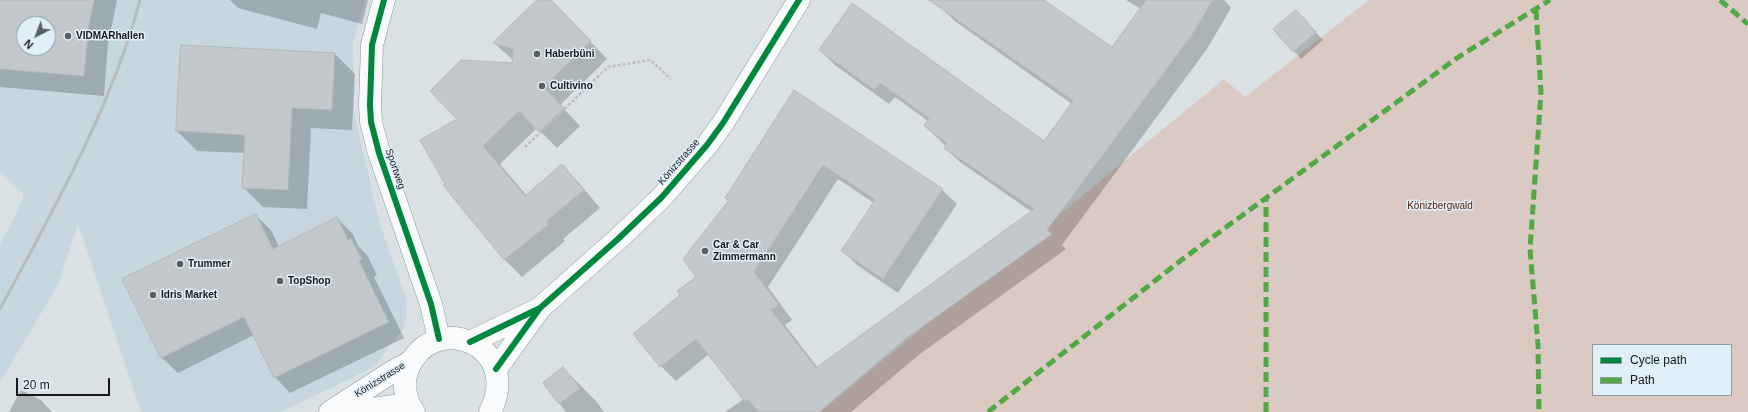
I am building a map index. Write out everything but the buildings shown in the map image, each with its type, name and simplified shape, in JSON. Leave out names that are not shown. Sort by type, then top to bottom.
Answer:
[{"type":"main road","name":"Sportweg","points":[[384,0],[372,45],[370,105],[371,122],[379,153],[432,304],[439,339]]},
{"type":"main road","name":"Könizstrasse","points":[[496,369],[540,308],[618,239],[661,198],[707,145],[723,123],[799,0]]},
{"type":"main road","name":"Könizstrasse","points":[[470,342],[540,308]]},
{"type":"main road","points":[[439,339],[449,338],[470,342],[486,353],[496,369],[498,384],[496,399],[490,412]]},
{"type":"main road","name":"Könizstrasse","points":[[412,409],[406,396],[404,384],[410,362],[427,344],[439,339]]},
{"type":"main road","name":"Könizstrasse","points":[[330,412],[410,362]]},
{"type":"main road","name":"Könizstrasse","points":[[349,412],[394,406],[412,409]]},
{"type":"path","points":[[524,147],[608,67],[650,60],[671,79]]},
{"type":"shaded area","points":[[0,0],[365,0],[353,43],[354,112],[380,225],[406,299],[407,314],[403,329],[374,367],[281,412],[141,412],[78,223],[58,285],[0,382],[0,244],[17,213],[24,194],[0,172]]},
{"type":"green space","name":"Könizbergwald","points":[[1369,0],[1748,0],[1748,412],[820,412],[1224,79],[1245,97]]},
{"type":"railway","points":[[0,309],[60,196],[97,120],[128,41],[140,0]]},
{"type":"marked path","points":[[988,412],[1184,258],[1457,58],[1550,0]]},
{"type":"marked path","points":[[1720,0],[1748,24]]},
{"type":"marked path","points":[[1536,10],[1541,92],[1530,249],[1538,345],[1539,412]]},
{"type":"marked path","points":[[1266,198],[1266,412]]},
{"type":"cycle path","points":[[384,0],[372,45],[370,105],[371,122],[379,153],[431,304],[439,339]]},
{"type":"cycle path","points":[[496,369],[540,308],[618,239],[661,198],[707,145],[723,123],[799,0]]},
{"type":"cycle path","points":[[470,342],[540,308]]},
{"type":"place","name":"VIDMARhallen","points":[[68,36]]},
{"type":"place","name":"Haberbüni","points":[[537,54]]},
{"type":"place","name":"Cultivino","points":[[542,86]]},
{"type":"place","name":"Car & Car Zimmermann","points":[[705,251]]},
{"type":"place","name":"Trummer","points":[[180,264]]},
{"type":"place","name":"TopShop","points":[[280,281]]},
{"type":"place","name":"Idris Market","points":[[153,295]]}]
